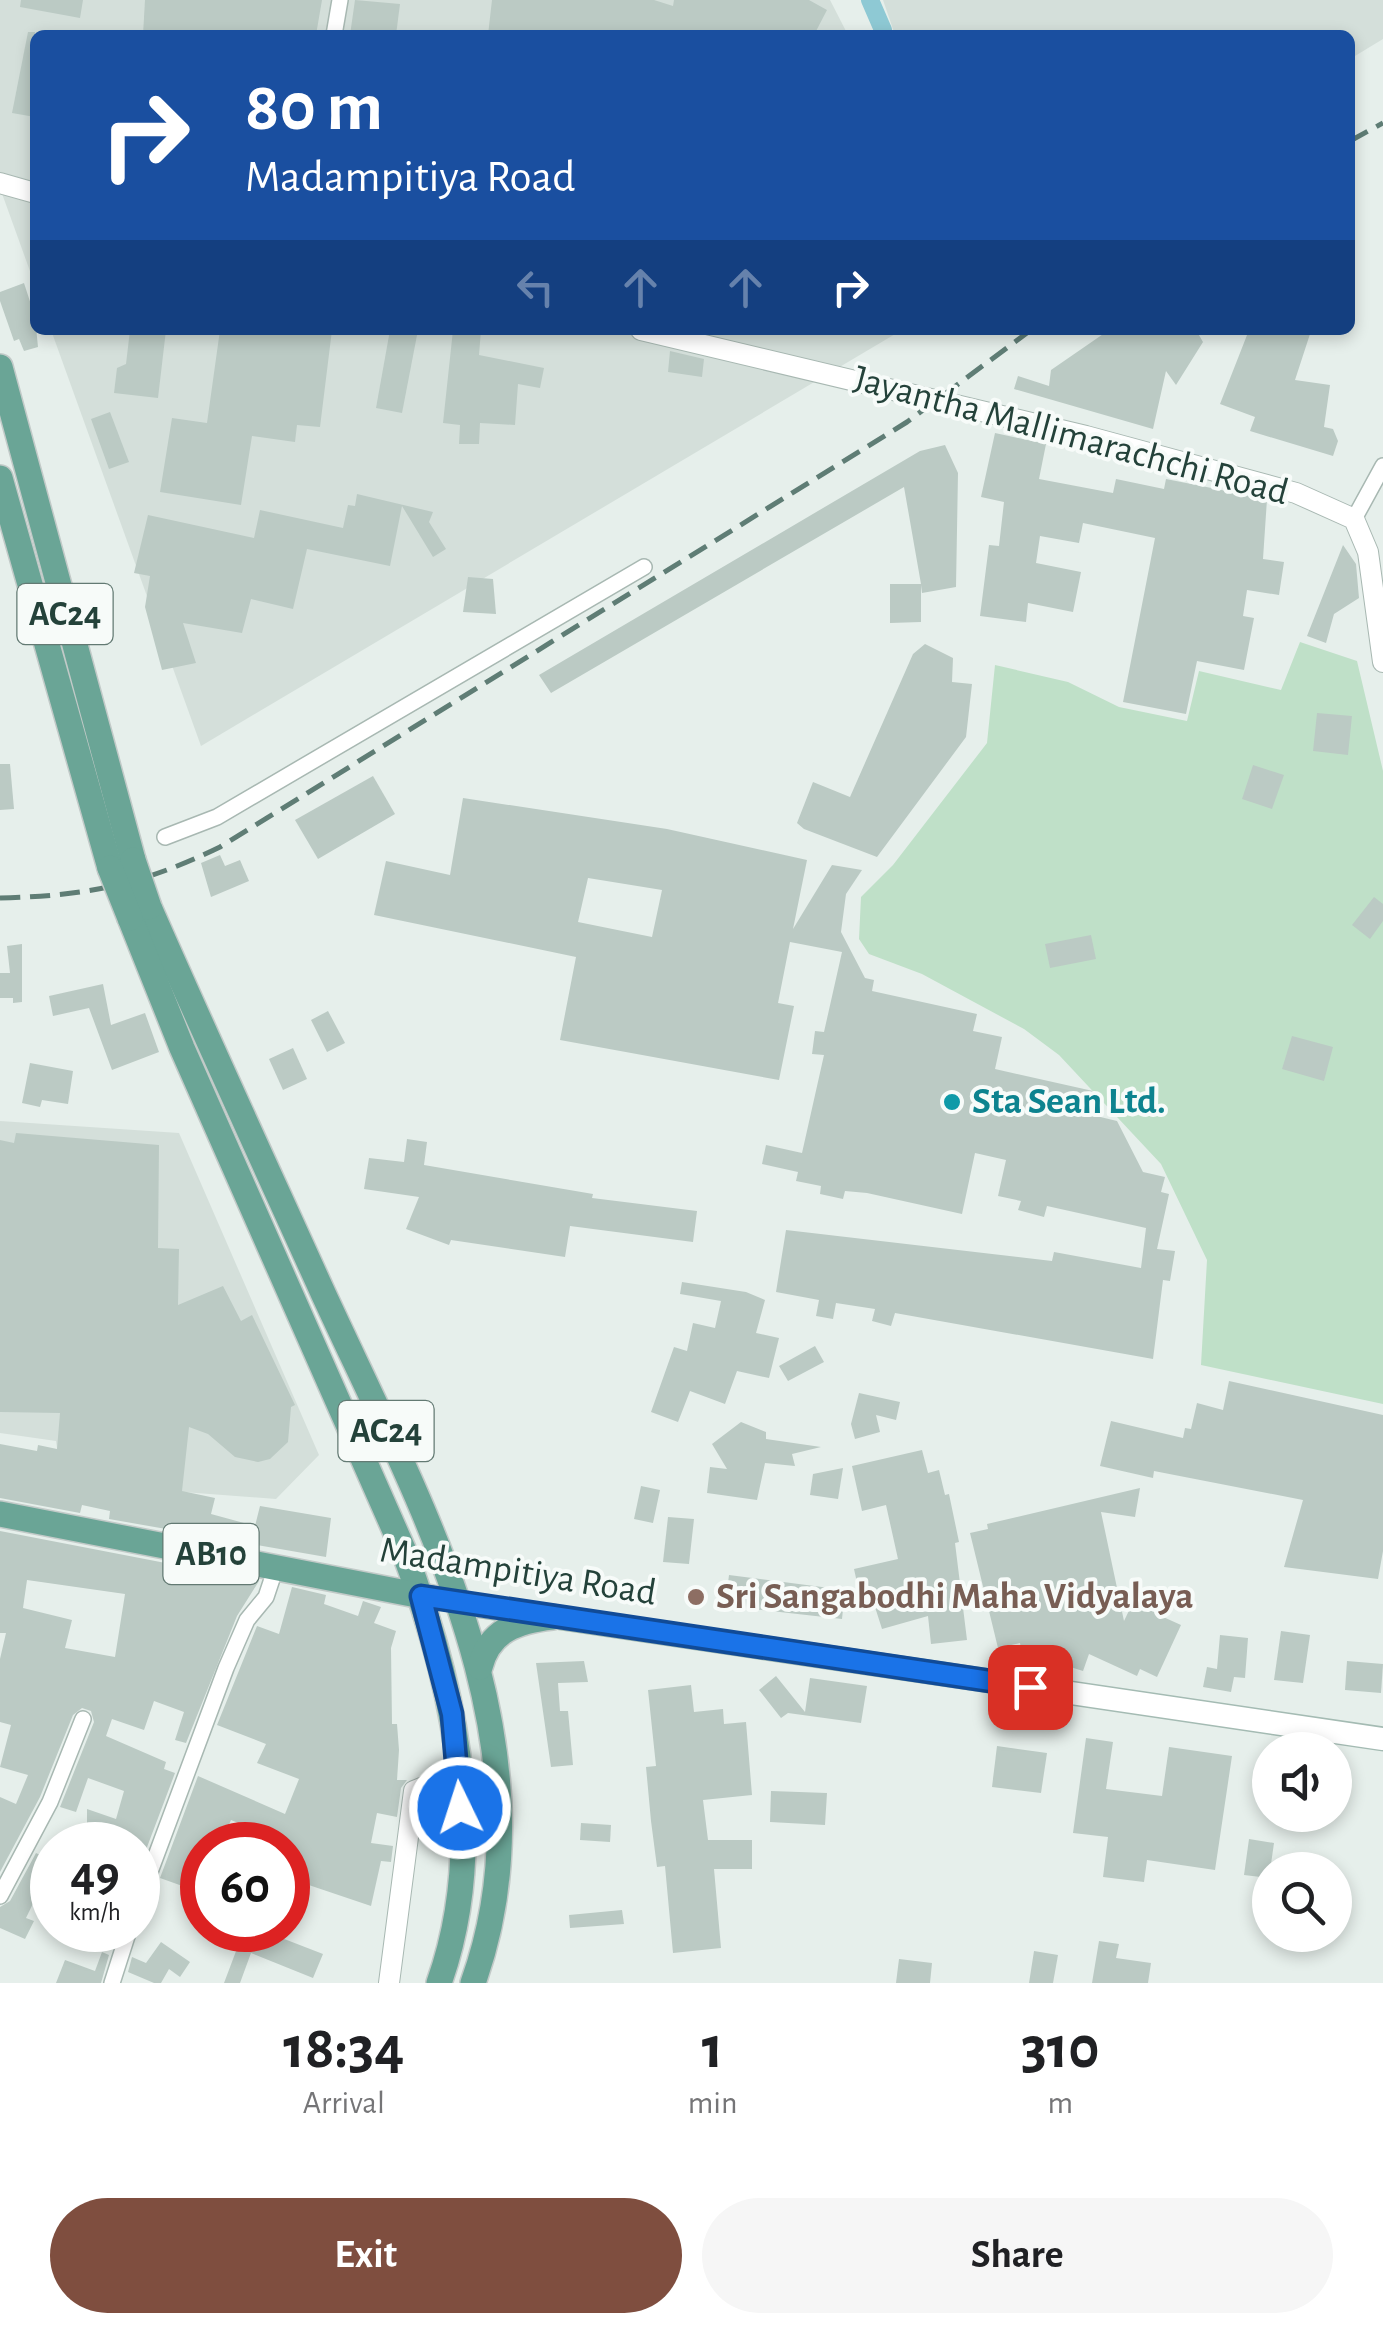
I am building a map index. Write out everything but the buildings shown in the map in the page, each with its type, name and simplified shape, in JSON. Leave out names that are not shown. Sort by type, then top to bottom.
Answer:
[{"type":"main road","name":"AC24","points":[[0,367],[5,410],[122,864]]},
{"type":"main road","name":"AC24","points":[[0,478],[182,1048],[421,1596],[446,1682],[462,1844],[453,1944],[439,1983]]},
{"type":"main road","name":"AC24","points":[[140,912],[460,1603],[480,1667],[500,1847],[484,1952],[473,1983]]},
{"type":"main road","name":"Madampitiya Road","points":[[0,1514],[460,1603],[1383,1738]]},
{"type":"main road","points":[[372,1586],[392,1577],[403,1549]]},
{"type":"main road","points":[[480,1667],[484,1652],[500,1633],[520,1622],[552,1617]]},
{"type":"street","points":[[335,30],[340,0]]},
{"type":"street","points":[[0,184],[30,191]]},
{"type":"street","name":"Jayantha Mallimarachchi Road","points":[[663,335],[1086,436],[1296,493],[1354,519]]},
{"type":"street","points":[[1383,466],[1354,519],[1375,550],[1383,662]]},
{"type":"street","points":[[165,837],[218,817],[644,567]]},
{"type":"street","points":[[160,1845],[226,1668],[247,1620],[266,1597],[276,1567]]},
{"type":"street","points":[[0,1896],[50,1802],[83,1719]]},
{"type":"street","points":[[389,1983],[414,1791],[458,1773]]},
{"type":"street","points":[[112,1983],[121,1952]]},
{"type":"shaded area","points":[[0,0],[830,0],[845,30],[30,30],[30,271],[0,188]]},
{"type":"shaded area","points":[[883,0],[1383,0],[1383,39],[1355,56],[1355,30],[893,30]]},
{"type":"shaded area","points":[[53,335],[894,335],[201,746]]},
{"type":"shaded area","points":[[0,1121],[179,1133],[319,1455],[276,1499],[183,1492],[59,1462],[56,1441],[0,1433]]},
{"type":"green space","points":[[1300,642],[1357,661],[1383,771],[1383,1404],[1201,1365],[1207,1260],[1161,1164],[1059,1055],[1024,1029],[922,974],[869,954],[859,939],[861,897],[893,865],[987,743],[995,665],[1068,682],[1119,707],[1187,721],[1199,671],[1281,690]]},
{"type":"waterway","points":[[870,0],[883,30]]},
{"type":"railway","points":[[1355,138],[1383,123]]},
{"type":"railway","points":[[0,898],[60,895],[113,886],[165,871],[220,847],[907,422],[1024,335]]},
{"type":"place","name":"Sta Sean Ltd.","points":[[952,1102]]},
{"type":"place","name":"Sri Sangabodhi Maha Vidyalaya","points":[[696,1597]]},
{"type":"route","points":[[460,1808],[452,1714],[421,1596],[1030,1687]]}]
